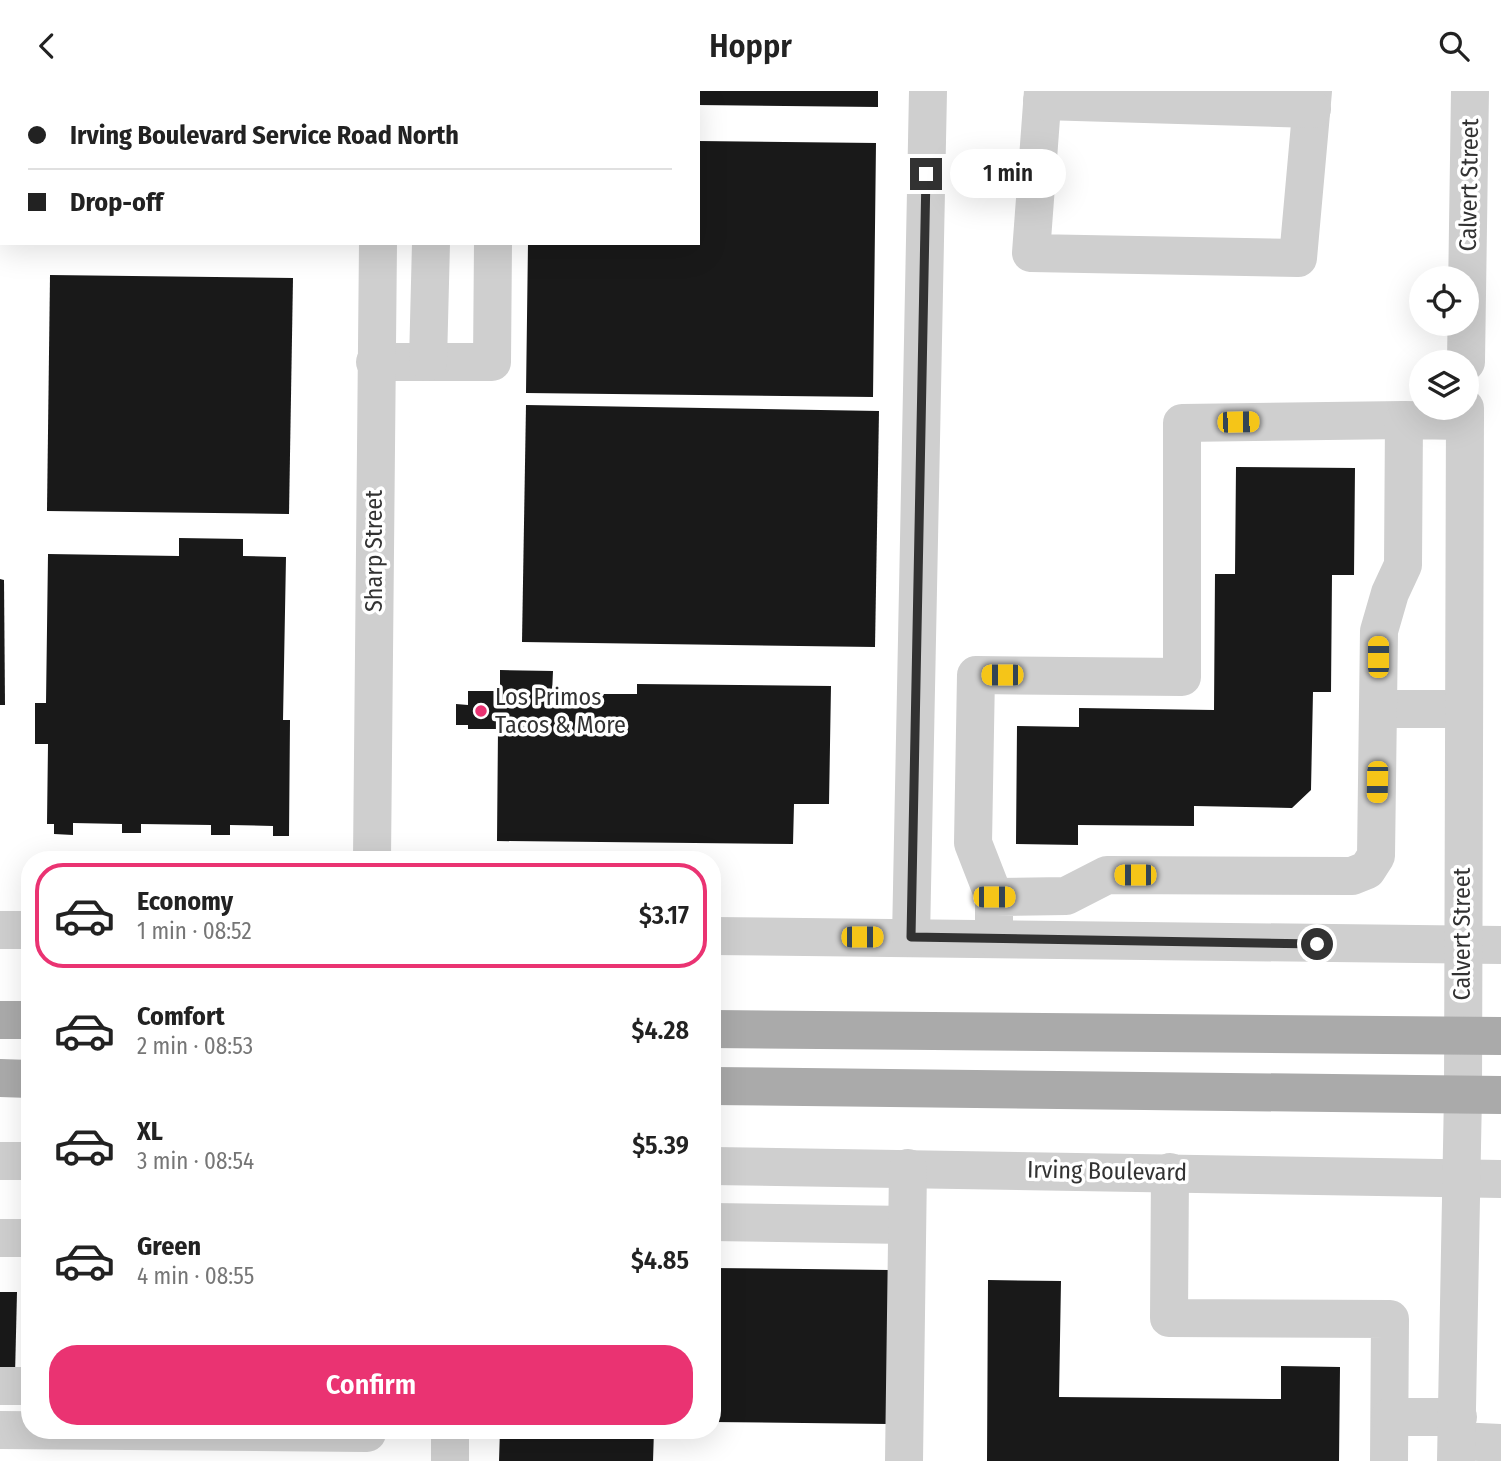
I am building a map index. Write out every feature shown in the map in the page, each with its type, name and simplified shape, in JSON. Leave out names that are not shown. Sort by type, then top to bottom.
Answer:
[{"type":"main road","points":[[0,1020],[21,1020]]},
{"type":"main road","points":[[721,1029],[1501,1036]]},
{"type":"main road","points":[[0,1078],[21,1079]]},
{"type":"main road","points":[[721,1086],[1501,1095]]},
{"type":"street","points":[[911,937],[928,91]]},
{"type":"street","name":"Calvert Street","points":[[1466,350],[1470,91]]},
{"type":"street","points":[[1042,96],[1312,100],[1298,258],[1031,253],[1042,96]]},
{"type":"street","name":"Sharp Street","points":[[372,851],[377,245]]},
{"type":"street","points":[[428,362],[431,245]]},
{"type":"street","points":[[374,362],[492,362],[493,245]]},
{"type":"street","points":[[994,897],[1066,896],[1107,875],[1352,876],[1367,870],[1376,856],[1379,631],[1390,593],[1403,565],[1404,420]]},
{"type":"street","points":[[994,938],[994,897],[973,842],[976,675],[1182,677],[1182,423],[1409,420]]},
{"type":"street","name":"Calvert Street","points":[[1457,1440],[1463,1094],[1465,420]]},
{"type":"street","points":[[1378,709],[1463,709]]},
{"type":"street","points":[[0,930],[21,930]]},
{"type":"street","points":[[721,936],[1501,945]]},
{"type":"street","points":[[0,1161],[21,1161]]},
{"type":"street","name":"Irving Boulevard","points":[[721,1166],[1501,1179]]},
{"type":"street","points":[[904,1461],[908,1168]]},
{"type":"street","points":[[1170,1172],[1168,1318],[1390,1319],[1389,1461]]},
{"type":"street","points":[[721,1222],[906,1225]]},
{"type":"street","points":[[0,1238],[21,1238]]},
{"type":"street","points":[[0,1386],[21,1386]]},
{"type":"street","points":[[1390,1417],[1457,1440],[1501,1443]]},
{"type":"street","points":[[0,1430],[21,1431]]},
{"type":"street","points":[[160,1439],[302,1447],[367,1441]]},
{"type":"street","points":[[450,1439],[450,1461]]},
{"type":"building","points":[[700,91],[878,91],[878,107],[700,105]]},
{"type":"building","points":[[700,141],[876,143],[873,397],[526,393],[528,245],[700,245]]},
{"type":"building","points":[[50,275],[293,278],[289,514],[47,511]]},
{"type":"building","points":[[526,405],[879,411],[875,647],[522,642]]},
{"type":"building","points":[[1236,467],[1355,468],[1354,575],[1332,575],[1331,692],[1313,692],[1311,790],[1292,808],[1194,806],[1194,826],[1078,825],[1078,845],[1016,844],[1017,726],[1079,727],[1079,708],[1214,710],[1215,574],[1235,574]]},
{"type":"building","points":[[179,538],[243,539],[243,556],[286,557],[283,720],[290,720],[289,836],[273,836],[273,826],[230,825],[230,835],[211,835],[211,825],[141,824],[141,833],[122,833],[122,824],[73,823],[73,835],[54,834],[54,824],[47,824],[48,744],[35,744],[35,703],[46,703],[48,554],[179,556]]},
{"type":"building","points":[[0,579],[4,580],[5,705],[0,705]]},
{"type":"building","points":[[500,670],[553,671],[552,694],[637,694],[637,684],[831,686],[829,804],[794,804],[793,844],[497,841],[498,729],[468,729],[468,725],[456,725],[456,704],[468,705],[468,691],[500,691]]},
{"type":"building","points":[[721,1268],[890,1270],[888,1424],[721,1422]]},
{"type":"building","points":[[988,1280],[1061,1281],[1059,1397],[1281,1399],[1281,1366],[1340,1367],[1339,1461],[987,1461]]},
{"type":"building","points":[[0,1292],[17,1292],[15,1375],[0,1375]]},
{"type":"building","points":[[500,1439],[654,1439],[653,1461],[499,1461]]},
{"type":"place","name":"Los Primos Tacos & More","points":[[481,711]]},
{"type":"route","points":[[926,174],[911,937],[1317,944]]}]
